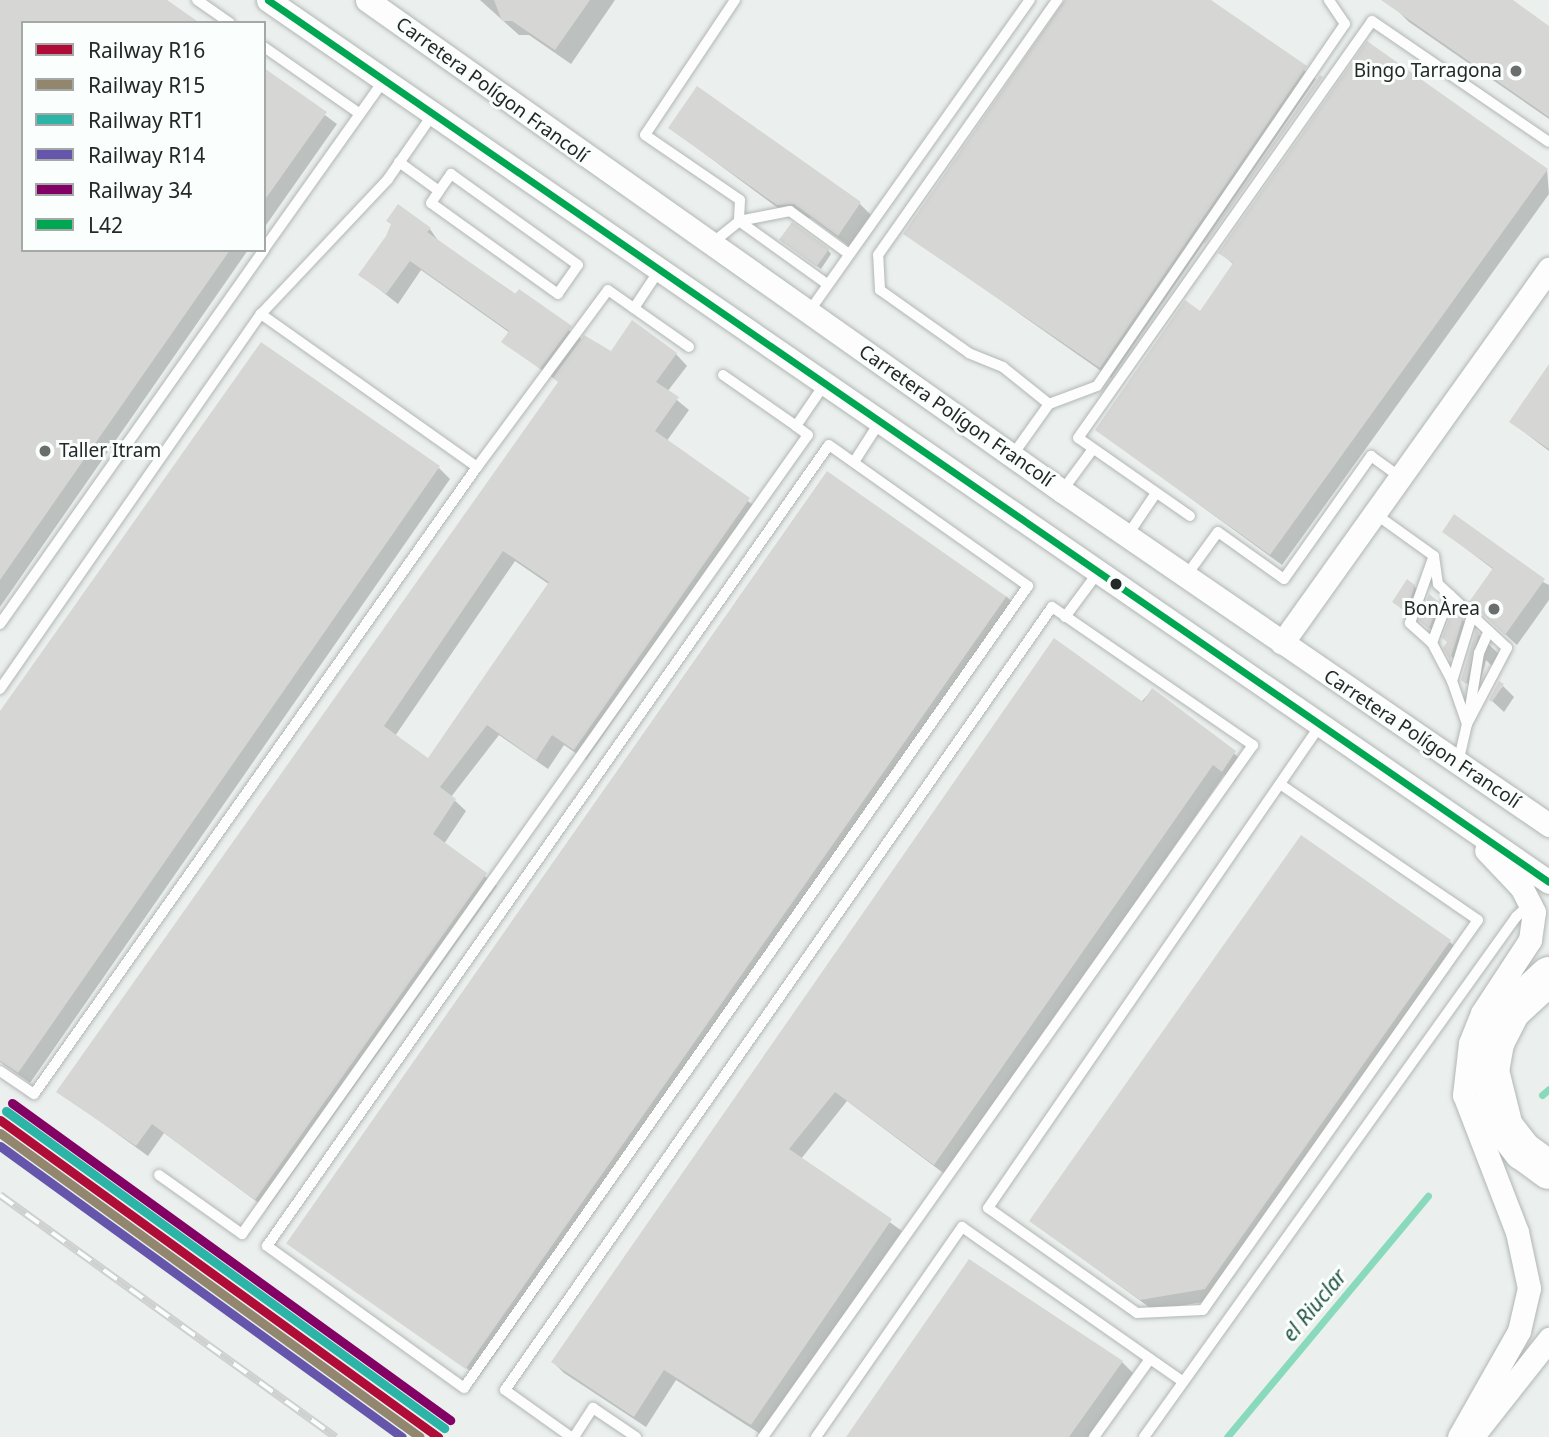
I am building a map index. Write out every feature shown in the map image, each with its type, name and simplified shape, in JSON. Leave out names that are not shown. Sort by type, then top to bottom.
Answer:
[{"type":"highway","points":[[1549,976],[1511,1011],[1495,1043],[1490,1071],[1504,1127],[1523,1151],[1549,1170]]},
{"type":"street","points":[[268,0],[881,419],[1549,881]]},
{"type":"street","name":"Carretera Polígon Francolí","points":[[366,2],[1062,491],[1549,825]]},
{"type":"street","points":[[1282,643],[1549,269]]},
{"type":"street","points":[[1452,815],[1540,903],[1530,940],[1482,1013],[1464,1068],[1464,1095],[1517,1232],[1530,1288],[1519,1331],[1459,1437]]},
{"type":"street","points":[[1472,1437],[1549,1339]]},
{"type":"lane","points":[[197,0],[227,21]]},
{"type":"lane","points":[[735,0],[645,135],[740,200],[739,222]]},
{"type":"lane","points":[[808,313],[1030,0]]},
{"type":"lane","points":[[1049,404],[1003,367],[969,353],[880,290],[878,255],[1057,0]]},
{"type":"lane","points":[[1012,456],[1049,404],[1097,386],[1345,24],[1329,0]]},
{"type":"lane","points":[[1190,516],[1078,438],[1372,21],[1549,142]]},
{"type":"lane","points":[[266,48],[360,114]]},
{"type":"lane","points":[[266,247],[384,80]]},
{"type":"lane","points":[[0,689],[261,314],[399,162],[433,114]]},
{"type":"lane","points":[[399,162],[439,191]]},
{"type":"lane","points":[[451,174],[578,265],[558,294],[431,203],[439,191],[451,174]]},
{"type":"lane","points":[[711,245],[739,222],[790,211],[849,254]]},
{"type":"lane","points":[[739,222],[827,284]]},
{"type":"lane","points":[[0,624],[263,252]]},
{"type":"lane","points":[[634,308],[660,270]]},
{"type":"lane","points":[[0,1071],[34,1094],[477,467],[608,290],[690,347]]},
{"type":"lane","points":[[261,314],[477,467]]},
{"type":"lane","points":[[159,1175],[242,1234],[808,435],[723,375]]},
{"type":"lane","points":[[796,426],[826,382]]},
{"type":"lane","points":[[854,462],[881,419]]},
{"type":"lane","points":[[829,445],[854,462],[1028,586],[464,1388],[267,1246],[829,445]]},
{"type":"lane","points":[[1062,491],[1093,449]]},
{"type":"lane","points":[[1186,576],[1218,532],[1284,579],[1371,456],[1400,477]]},
{"type":"lane","points":[[1127,536],[1156,493]]},
{"type":"lane","points":[[1374,513],[1434,556],[1438,584],[1507,648],[1467,724]]},
{"type":"lane","points":[[1434,556],[1410,623],[1432,643],[1452,681],[1467,724]]},
{"type":"lane","points":[[1066,617],[1100,571]]},
{"type":"lane","points":[[1432,643],[1450,595]]},
{"type":"lane","points":[[636,1437],[593,1408],[572,1437],[505,1390],[1052,607],[1253,745],[764,1437]]},
{"type":"lane","points":[[1452,681],[1472,615]]},
{"type":"lane","points":[[1458,763],[1479,653],[1489,631]]},
{"type":"lane","points":[[1280,784],[1478,920],[1203,1310],[1136,1313],[988,1208],[1321,724]]},
{"type":"lane","points":[[1144,1437],[1516,916],[1540,903]]},
{"type":"lane","points":[[816,1437],[962,1227],[1183,1382]]},
{"type":"lane","points":[[1094,1437],[1150,1359]]},
{"type":"building","points":[[0,0],[167,0],[197,21],[21,21],[21,252],[229,252],[0,580]]},
{"type":"building","points":[[494,0],[590,0],[555,50],[512,21],[502,21]]},
{"type":"building","points":[[1065,0],[1211,0],[1307,66],[1100,368],[903,234]]},
{"type":"building","name":"Bingo Tarragona","points":[[1381,0],[1513,0],[1549,26],[1549,117]]},
{"type":"building","points":[[1367,41],[1548,169],[1270,555],[1095,430],[1185,300],[1200,311],[1233,263],[1218,253]]},
{"type":"building","points":[[266,69],[327,112],[266,198]]},
{"type":"building","points":[[1320,75],[1323,77],[1205,244],[1204,243]]},
{"type":"building","points":[[697,86],[861,202],[838,236],[794,204],[777,205],[668,128]]},
{"type":"building","points":[[398,204],[431,228],[427,232],[515,294],[519,289],[572,326],[540,369],[501,342],[509,331],[410,261],[386,294],[358,275],[386,236],[391,224],[386,221]]},
{"type":"building","points":[[792,222],[829,249],[816,267],[779,240]]},
{"type":"building","points":[[632,320],[677,353],[656,382],[679,397],[655,431],[750,498],[574,750],[552,735],[536,760],[487,725],[440,787],[456,799],[433,834],[487,873],[255,1200],[152,1124],[136,1146],[56,1092],[558,382],[553,378],[584,335],[611,351]],"holes":[[[503,551],[549,582],[428,758],[384,726]]]},
{"type":"building","points":[[261,342],[440,466],[18,1073],[0,1061],[0,711]]},
{"type":"building","points":[[1549,364],[1549,449],[1509,422]]},
{"type":"building","points":[[827,471],[1006,597],[466,1369],[286,1243]]},
{"type":"building","points":[[1454,514],[1545,579],[1505,635],[1469,602],[1493,568],[1442,532]]},
{"type":"building","points":[[1407,579],[1415,585],[1406,612],[1392,602]]},
{"type":"building","points":[[1429,594],[1439,602],[1429,629],[1419,621]]},
{"type":"building","points":[[1452,611],[1463,618],[1450,660],[1443,648],[1447,642],[1442,638]]},
{"type":"building","points":[[1476,630],[1479,633],[1466,684],[1461,680]]},
{"type":"building","points":[[1054,638],[1143,702],[1152,688],[1236,751],[1222,772],[1213,765],[934,1165],[835,1092],[789,1149],[892,1219],[751,1425],[664,1370],[634,1417],[551,1362]]},
{"type":"building","points":[[1499,681],[1504,684],[1492,702],[1489,700]]},
{"type":"building","points":[[1301,835],[1451,940],[1205,1289],[1140,1300],[1029,1221]]},
{"type":"building","points":[[969,1259],[1123,1361],[1069,1437],[846,1437]]},
{"type":"waterway","name":"el Riuclar","points":[[1542,1095],[1549,1089]]},
{"type":"waterway","name":"el Riuclar","points":[[1227,1437],[1428,1196]]},
{"type":"railway","points":[[0,1195],[336,1437]]},
{"type":"rail line","name":"34","points":[[12,1103],[450,1420]]},
{"type":"rail line","name":"RT1","points":[[6,1111],[444,1428]]},
{"type":"rail line","name":"R16","points":[[0,1120],[438,1437]]},
{"type":"rail line","name":"R15","points":[[0,1133],[420,1437]]},
{"type":"rail line","name":"R14","points":[[0,1146],[402,1437]]},
{"type":"transit line","name":"L42","points":[[268,0],[1549,882]]},
{"type":"place","name":"Bingo Tarragona","points":[[1516,71]]},
{"type":"place","name":"Taller Itram","points":[[45,451]]},
{"type":"place","name":"BonÀrea","points":[[1494,609]]}]
